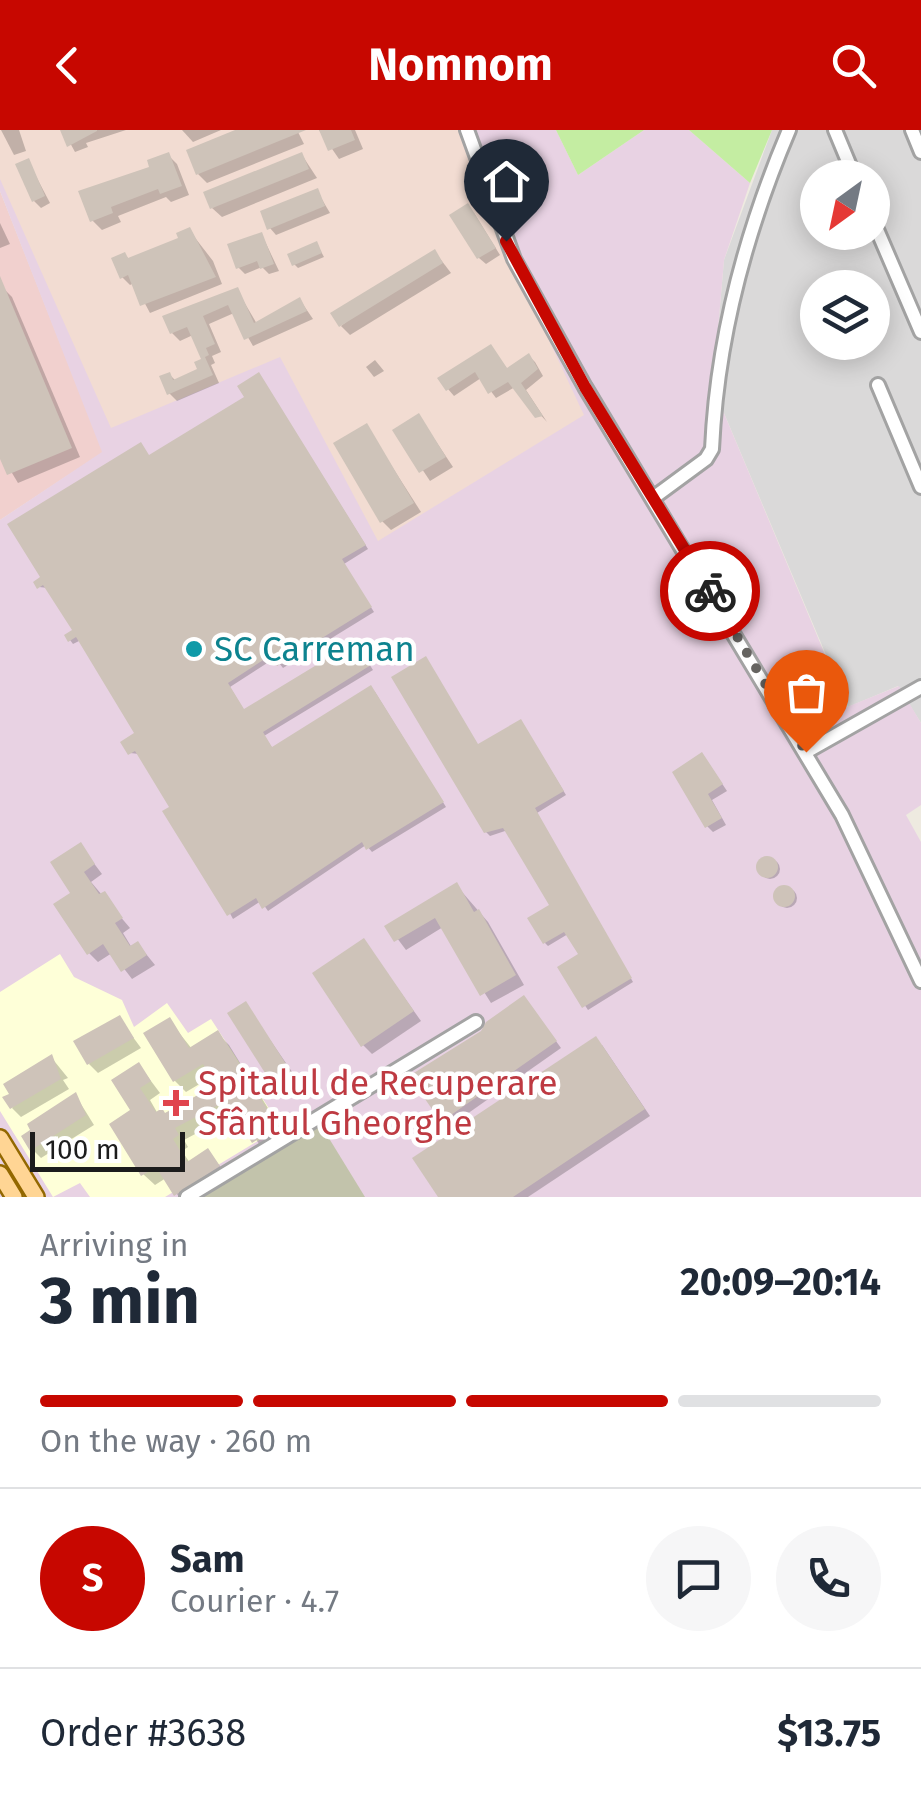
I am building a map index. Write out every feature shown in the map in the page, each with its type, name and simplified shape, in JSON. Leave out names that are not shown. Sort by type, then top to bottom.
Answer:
[{"type":"main road","points":[[0,1138],[36,1197]]},
{"type":"main road","points":[[0,1174],[14,1197]]},
{"type":"street","points":[[466,130],[514,258],[842,815],[921,981]]},
{"type":"street","points":[[654,498],[706,459],[712,449],[712,424],[751,223],[789,130]]},
{"type":"street","points":[[835,130],[848,160]]},
{"type":"street","points":[[912,130],[921,152]]},
{"type":"street","points":[[886,250],[921,332]]},
{"type":"street","points":[[878,385],[921,487]]},
{"type":"street","points":[[806,752],[921,688]]},
{"type":"street","points":[[187,1197],[476,1022]]},
{"type":"shaded area","points":[[0,130],[556,130],[578,175],[644,130],[689,130],[750,183],[724,260],[713,387],[847,707],[899,686],[921,723],[921,805],[906,815],[921,842],[921,1197],[0,1197],[0,520],[102,452],[0,191]]},
{"type":"shaded area","points":[[0,130],[458,130],[483,200],[584,415],[378,541],[280,357],[111,428],[0,179]]},
{"type":"shaded area","points":[[772,130],[921,130],[921,723],[898,686],[848,707],[713,387],[724,260]]},
{"type":"shaded area","points":[[0,191],[103,452],[0,520]]},
{"type":"shaded area","points":[[60,954],[74,977],[122,1000],[134,1027],[167,1003],[188,1033],[211,1019],[281,1127],[165,1197],[90,1197],[80,1183],[53,1197],[0,1111],[0,992]]},
{"type":"shaded area","points":[[319,1122],[365,1197],[193,1197]]},
{"type":"green space","points":[[556,130],[644,130],[578,175]]},
{"type":"green space","points":[[689,130],[772,130],[750,183]]},
{"type":"building","points":[[60,130],[97,130],[97,131],[67,147]]},
{"type":"building","points":[[235,130],[306,130],[196,175],[186,150]]},
{"type":"building","points":[[319,130],[351,130],[355,140],[328,151]]},
{"type":"building","points":[[169,152],[182,186],[160,194],[158,189],[111,207],[113,213],[90,222],[78,191],[149,167],[147,160]]},
{"type":"building","points":[[302,152],[309,169],[210,209],[203,192]]},
{"type":"building","points":[[29,158],[45,196],[32,202],[15,164]]},
{"type":"building","points":[[318,188],[325,206],[267,230],[260,211]]},
{"type":"building","points":[[468,203],[496,248],[477,259],[449,215]]},
{"type":"building","points":[[190,227],[216,277],[140,306],[128,275],[120,279],[111,258],[125,252],[128,258],[178,238],[176,233]]},
{"type":"building","points":[[262,232],[274,264],[260,269],[257,261],[236,269],[227,244]]},
{"type":"building","points":[[317,241],[322,253],[292,266],[287,254]]},
{"type":"building","points":[[435,249],[443,263],[339,327],[330,313]]},
{"type":"building","points":[[0,276],[72,448],[7,475],[0,459]]},
{"type":"building","points":[[238,287],[254,323],[300,297],[307,311],[244,340],[228,305],[203,316],[215,344],[206,348],[209,355],[205,357],[213,375],[167,395],[159,376],[170,372],[173,380],[197,369],[194,362],[201,359],[187,327],[170,334],[162,316]]},
{"type":"building","points":[[491,344],[507,368],[529,353],[538,369],[521,383],[543,416],[535,418],[508,382],[488,394],[475,372],[446,391],[437,378]]},
{"type":"building","name":"SC Carreman","points":[[259,372],[366,545],[342,559],[372,607],[277,666],[271,655],[228,683],[244,709],[356,641],[371,665],[263,732],[272,747],[371,685],[444,802],[366,850],[362,842],[262,909],[256,898],[227,916],[162,811],[169,807],[135,751],[128,755],[120,742],[134,733],[76,637],[68,642],[64,635],[72,630],[43,585],[37,589],[33,582],[40,577],[7,524],[141,442],[149,455],[244,397],[237,386]]},
{"type":"building","points":[[419,413],[446,457],[419,473],[392,430]]},
{"type":"building","points":[[367,423],[414,503],[380,523],[333,443]]},
{"type":"building","points":[[426,656],[478,744],[521,719],[564,791],[535,808],[632,978],[582,1008],[557,967],[578,954],[564,932],[543,944],[527,918],[549,905],[503,828],[484,833],[391,677]]},
{"type":"building","points":[[702,752],[723,784],[708,794],[722,818],[705,828],[672,772]]},
{"type":"building","points":[[81,842],[95,864],[84,872],[99,894],[105,891],[123,918],[115,923],[130,946],[138,941],[147,955],[121,972],[103,944],[87,955],[53,904],[70,893],[50,862]]},
{"type":"building","points":[[767,856],[775,859],[775,875],[767,878],[759,875],[756,867],[759,859]]},
{"type":"building","points":[[457,882],[474,912],[479,909],[516,975],[480,996],[435,918],[394,942],[384,926]]},
{"type":"building","points":[[780,885],[788,885],[795,896],[788,907],[780,907],[773,900],[773,892]]},
{"type":"building","points":[[364,938],[414,1011],[361,1047],[312,973]]},
{"type":"building","points":[[524,995],[557,1041],[441,1122],[409,1076],[481,1031],[486,1022]]},
{"type":"building","points":[[246,1001],[291,1072],[272,1084],[227,1013]]},
{"type":"building","points":[[120,1015],[134,1038],[87,1065],[73,1041]]},
{"type":"building","points":[[170,1017],[189,1048],[218,1030],[278,1127],[252,1143],[226,1101],[175,1128],[179,1135],[173,1139],[187,1162],[208,1148],[220,1166],[174,1196],[156,1167],[141,1176],[109,1124],[130,1110],[111,1080],[139,1062],[151,1081],[140,1088],[156,1112],[162,1108],[165,1113],[216,1085],[203,1064],[173,1082],[143,1033]]},
{"type":"building","points":[[596,1036],[645,1109],[513,1197],[438,1197],[412,1158]]},
{"type":"building","points":[[52,1054],[61,1079],[10,1109],[2,1097],[9,1094],[3,1084]]},
{"type":"building","points":[[76,1092],[86,1115],[30,1151],[21,1136],[30,1130],[27,1124]]},
{"type":"way so far","points":[[710,591],[806,752]]},
{"type":"place","name":"SC Carreman","points":[[194,649]]},
{"type":"place","name":"Spitalul de Recuperare Sfântul Gheorghe","points":[[176,1103]]},
{"type":"route","points":[[506,241],[585,387],[710,591]]}]
